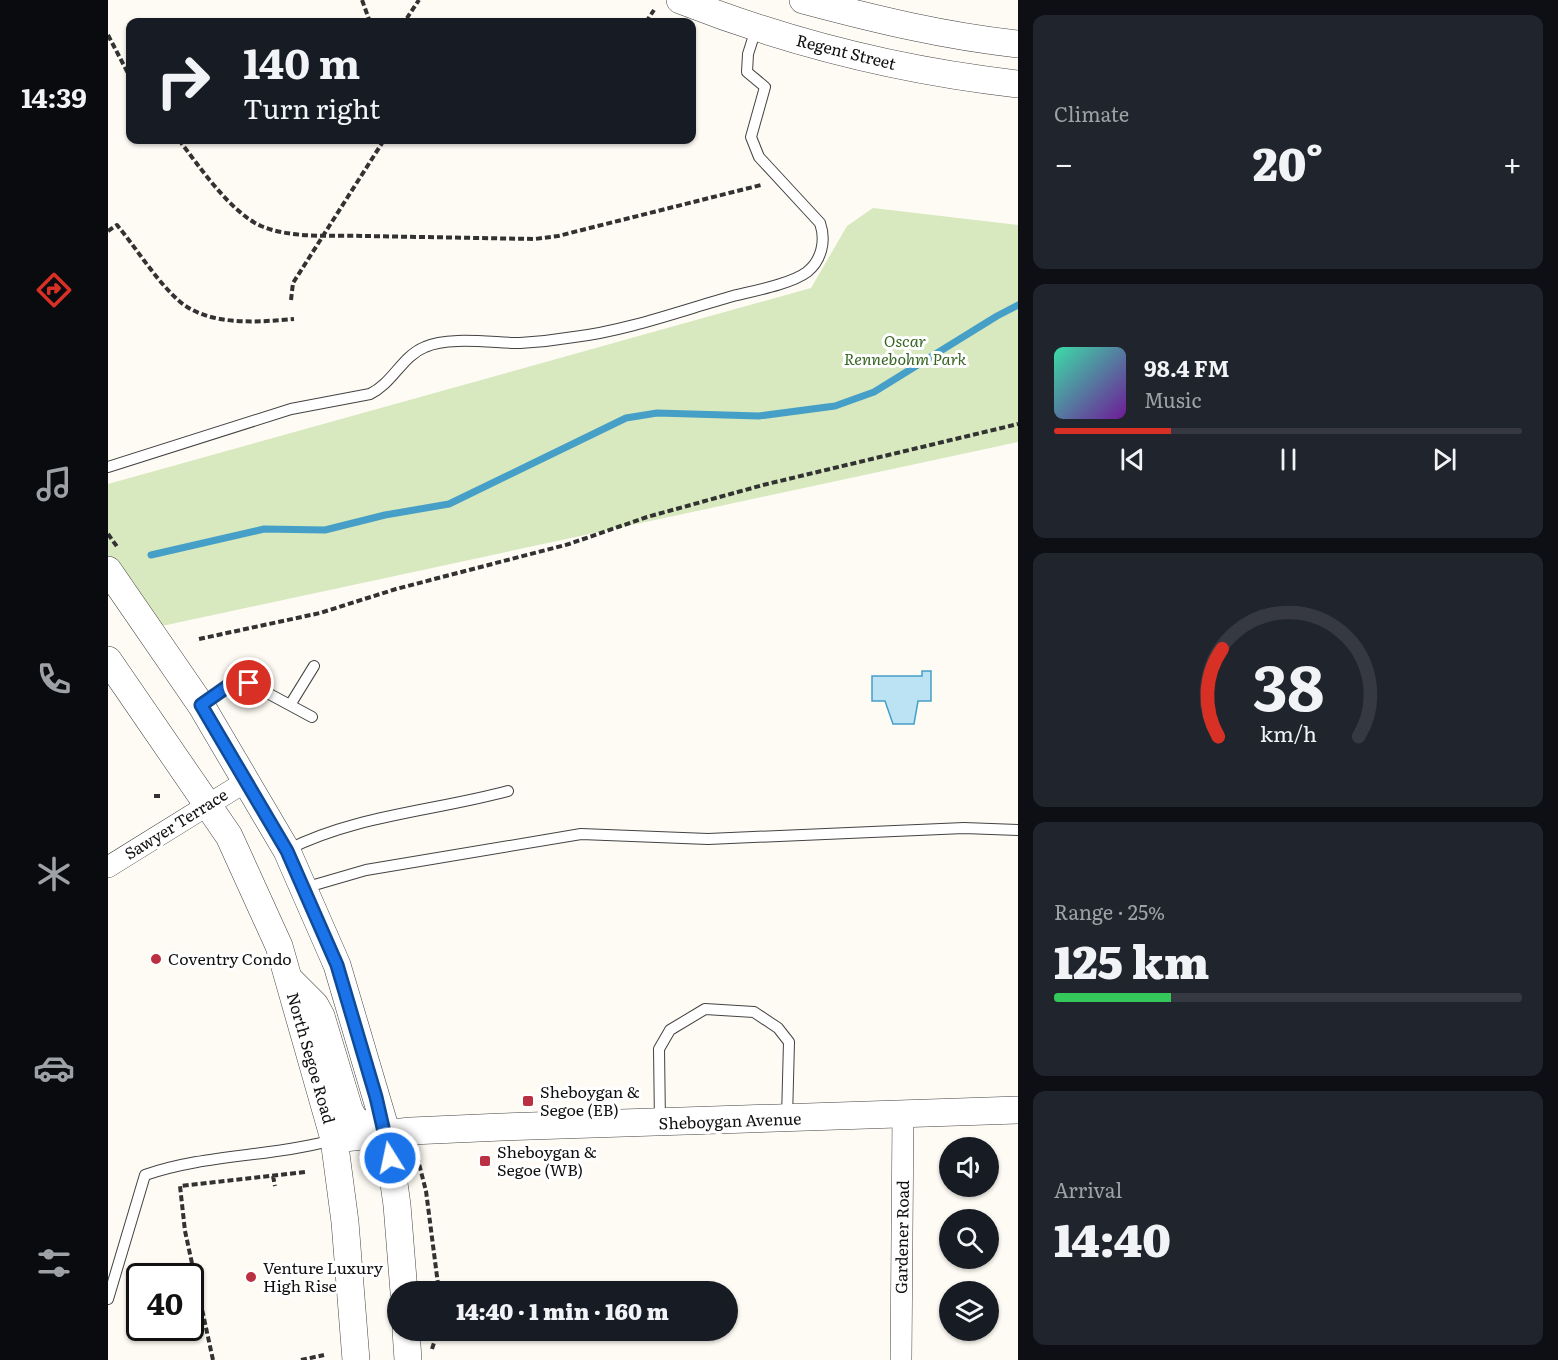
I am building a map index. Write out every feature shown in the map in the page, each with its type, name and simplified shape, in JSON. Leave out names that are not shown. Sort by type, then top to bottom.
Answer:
[{"type":"street","name":"Regent Street","points":[[680,0],[756,29],[900,66],[1018,84]]},
{"type":"street","points":[[803,0],[885,22],[973,39],[1018,44]]},
{"type":"street","points":[[108,570],[201,705],[287,851],[337,965],[387,1134],[397,1205],[403,1281]]},
{"type":"street","name":"North Segoe Road","points":[[108,660],[229,836],[279,946],[334,1139],[351,1277],[356,1360]]},
{"type":"street","name":"Sawyer Terrace","points":[[108,867],[245,782]]},
{"type":"street","points":[[287,977],[315,1005],[321,1016],[354,1119],[387,1134]]},
{"type":"street","name":"Sheboygan Avenue","points":[[334,1139],[502,1127],[1018,1110]]},
{"type":"street","name":"Gardener Road","points":[[901,1360],[903,1113]]},
{"type":"lane","points":[[108,467],[291,410],[370,394],[381,389],[405,362],[424,347],[440,343],[522,342],[578,337],[792,279],[806,273],[816,261],[824,235],[820,223],[759,157],[751,137],[765,87],[747,72],[748,54],[756,29]]},
{"type":"lane","points":[[290,705],[314,666]]},
{"type":"lane","points":[[201,705],[231,684],[249,683],[312,717]]},
{"type":"lane","points":[[287,851],[304,842],[367,820],[467,802],[508,791]]},
{"type":"lane","points":[[304,888],[366,870],[581,834],[708,838],[964,828],[1018,830]]},
{"type":"lane","points":[[660,1123],[659,1049],[670,1030],[705,1009],[754,1012],[778,1028],[789,1042],[788,1119]]},
{"type":"lane","points":[[108,1299],[145,1175],[173,1165],[291,1150],[334,1139]]},
{"type":"path","points":[[362,0],[369,18]]},
{"type":"path","points":[[407,18],[419,0]]},
{"type":"path","points":[[649,18],[654,10]]},
{"type":"path","points":[[108,35],[126,69]]},
{"type":"path","points":[[182,144],[206,175],[244,214],[260,225],[280,231],[324,235],[535,239],[558,236],[725,192],[783,181]]},
{"type":"path","points":[[291,300],[293,283],[381,144]]},
{"type":"path","points":[[108,231],[117,225],[179,302],[198,312],[256,322],[294,319]]},
{"type":"path","points":[[198,639],[320,613],[396,589],[569,544],[647,517],[763,485],[1018,424]]},
{"type":"path","points":[[154,795],[160,796]]},
{"type":"path","points":[[213,1360],[185,1231],[180,1186],[305,1172]]},
{"type":"path","points":[[273,1176],[275,1186]]},
{"type":"path","points":[[426,1186],[439,1281]]},
{"type":"path","points":[[301,1360],[324,1355]]},
{"type":"green space","name":"Oscar Rennebohm Park","points":[[873,208],[1018,225],[1018,442],[148,629],[108,570],[108,484],[811,288],[847,226]]},
{"type":"water","points":[[922,671],[931,671],[931,701],[918,701],[914,724],[893,724],[885,701],[872,701],[872,676],[922,676]]},
{"type":"waterway","points":[[151,555],[264,529],[325,530],[385,515],[449,504],[626,418],[657,413],[759,416],[835,406],[874,392],[1018,305]]},
{"type":"place","name":"Coventry Condo","points":[[156,959]]},
{"type":"place","name":"Sheboygan & Segoe (EB)","points":[[528,1101]]},
{"type":"place","name":"Sheboygan & Segoe (WB)","points":[[485,1161]]},
{"type":"place","name":"Venture Luxury High Rise","points":[[251,1277]]},
{"type":"route","points":[[249,683],[231,684],[201,705],[287,851],[337,965],[387,1134],[390,1158]]}]
